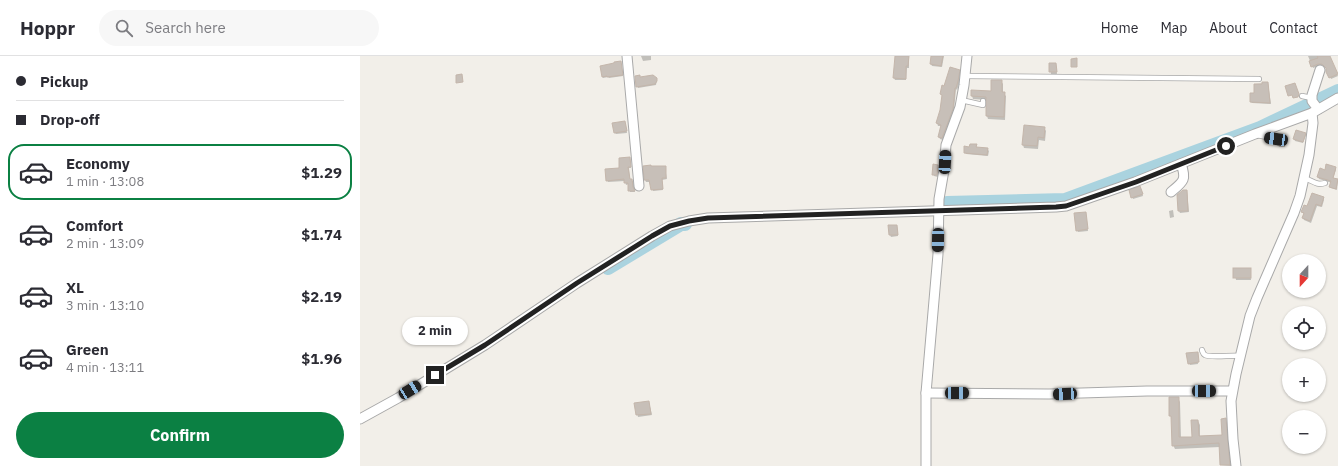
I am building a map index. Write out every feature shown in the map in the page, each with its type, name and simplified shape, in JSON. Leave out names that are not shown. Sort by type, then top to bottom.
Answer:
[{"type":"street","points":[[627,56],[639,186]]},
{"type":"street","points":[[926,466],[926,393],[938,254],[939,199],[946,146],[961,100],[967,56]]},
{"type":"street","points":[[1236,466],[1231,413],[1232,391],[1250,316],[1294,214],[1304,178],[1312,136],[1314,105],[1320,70]]},
{"type":"street","points":[[360,418],[398,398],[485,345],[583,279],[670,226],[708,218],[1081,205],[1255,134],[1314,105],[1338,98]]},
{"type":"street","points":[[1171,192],[1182,183],[1184,178],[1184,172],[1181,164]]},
{"type":"street","points":[[926,393],[1049,394],[1147,391],[1232,391]]},
{"type":"lane","points":[[965,76],[1259,79]]},
{"type":"lane","points":[[1302,96],[1314,105]]},
{"type":"lane","points":[[961,100],[983,106],[984,101]]},
{"type":"lane","points":[[1255,134],[1276,139]]},
{"type":"lane","points":[[1304,178],[1320,185],[1325,183]]},
{"type":"lane","points":[[1202,350],[1206,356],[1211,357],[1230,355],[1240,356]]},
{"type":"building","points":[[895,56],[909,56],[908,66],[906,66],[906,79],[893,78]]},
{"type":"building","points":[[931,56],[943,56],[941,66],[930,64]]},
{"type":"building","points":[[1317,56],[1330,56],[1338,74],[1329,78],[1326,68],[1322,64],[1311,67],[1309,61],[1318,58]]},
{"type":"building","points":[[1077,58],[1077,67],[1071,67],[1071,59]]},
{"type":"building","points":[[621,61],[623,75],[602,77],[600,66]]},
{"type":"building","points":[[1049,63],[1056,63],[1057,72],[1049,72]]},
{"type":"building","points":[[950,67],[960,70],[955,88],[953,109],[942,138],[938,137],[941,125],[936,123],[940,110],[942,95],[940,94],[942,85],[944,86]]},
{"type":"building","points":[[462,74],[463,82],[456,83],[456,75]]},
{"type":"building","points":[[640,75],[640,77],[653,75],[657,78],[657,81],[655,84],[636,87],[635,76]]},
{"type":"building","points":[[991,80],[1002,80],[1002,92],[1005,92],[1004,117],[986,116],[986,97],[971,96],[971,90],[991,91]]},
{"type":"building","points":[[1262,82],[1268,82],[1270,103],[1250,102],[1250,93],[1254,93],[1254,84],[1262,84]]},
{"type":"building","points":[[1295,83],[1299,94],[1298,97],[1293,98],[1292,95],[1288,96],[1285,86]]},
{"type":"building","points":[[625,121],[627,131],[614,133],[612,123]]},
{"type":"building","points":[[1024,125],[1045,127],[1044,138],[1038,137],[1037,146],[1022,145]]},
{"type":"building","points":[[1296,130],[1306,133],[1303,142],[1293,139]]},
{"type":"building","points":[[1278,136],[1285,136],[1284,146],[1277,145],[1277,142],[1280,139]]},
{"type":"building","points":[[970,144],[977,144],[976,147],[988,148],[987,155],[964,153],[964,146],[969,147]]},
{"type":"building","points":[[630,157],[631,167],[628,167],[630,179],[632,179],[635,191],[628,191],[628,183],[624,183],[624,179],[606,181],[605,169],[619,168],[619,158]]},
{"type":"building","points":[[933,164],[938,165],[937,175],[932,175]]},
{"type":"building","points":[[1326,164],[1336,167],[1333,178],[1338,179],[1336,189],[1329,187],[1331,181],[1317,177],[1320,168],[1325,170]]},
{"type":"building","points":[[643,166],[666,166],[666,178],[662,178],[663,189],[651,190],[649,180],[644,180]]},
{"type":"building","points":[[1140,186],[1143,194],[1131,198],[1129,190]]},
{"type":"building","points":[[1183,190],[1187,190],[1188,211],[1178,211],[1177,195]]},
{"type":"building","points":[[1312,193],[1324,197],[1321,206],[1316,204],[1310,221],[1302,218],[1304,213],[1301,212],[1304,205],[1307,206]]},
{"type":"building","points":[[1086,212],[1088,229],[1076,231],[1074,213]]},
{"type":"building","points":[[888,225],[897,225],[898,235],[889,235]]},
{"type":"building","points":[[1233,268],[1251,268],[1251,278],[1233,278]]},
{"type":"building","points":[[1198,352],[1199,362],[1188,364],[1186,353]]},
{"type":"building","points":[[1169,397],[1179,397],[1179,437],[1192,437],[1191,420],[1198,420],[1199,436],[1222,435],[1221,419],[1226,418],[1230,465],[1220,465],[1219,443],[1172,446]]},
{"type":"building","points":[[649,401],[651,414],[636,415],[634,403]]},
{"type":"waterway","points":[[947,203],[1065,200],[1260,128],[1338,91]]},
{"type":"waterway","points":[[608,268],[681,224],[685,224]]},
{"type":"route","points":[[435,375],[485,345],[577,283],[670,226],[708,218],[894,213],[1066,206],[1136,182],[1226,146]]}]
